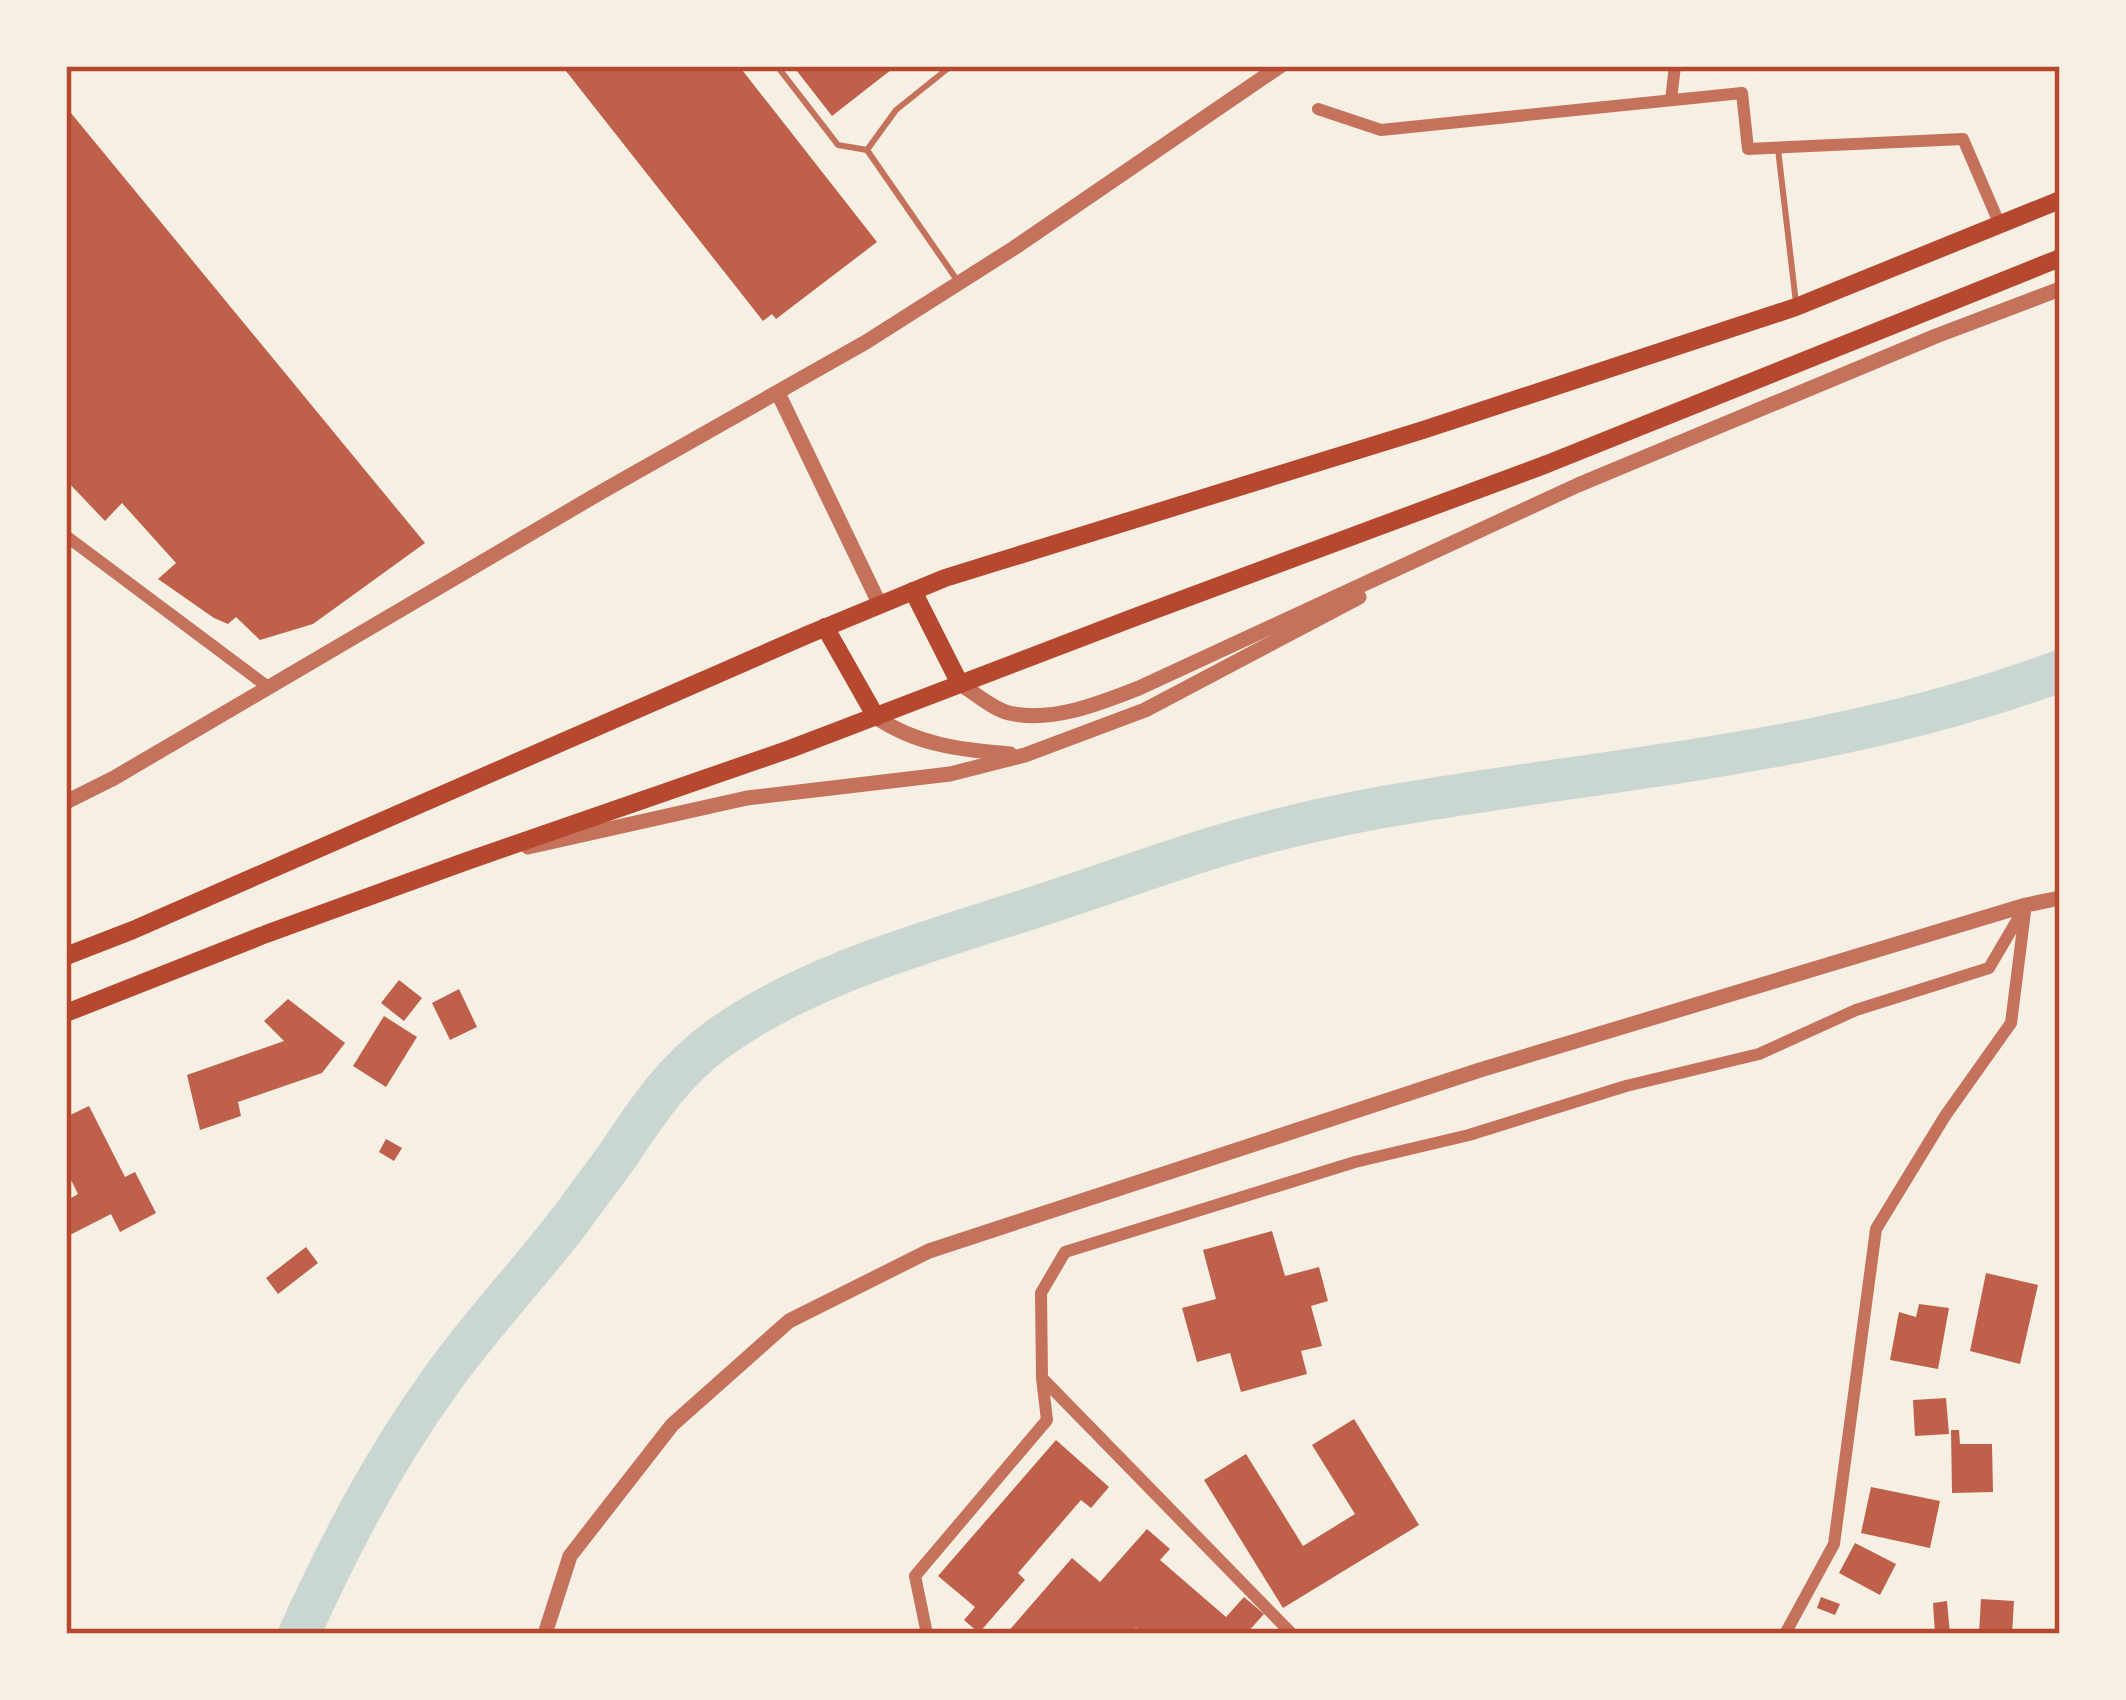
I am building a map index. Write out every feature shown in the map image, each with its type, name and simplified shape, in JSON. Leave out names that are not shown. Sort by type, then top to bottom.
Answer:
[{"type":"highway","points":[[66,956],[945,578],[1423,430],[1796,307],[2060,200]]},
{"type":"highway","points":[[66,1013],[266,934],[876,717],[1547,464],[2060,258]]},
{"type":"highway","points":[[913,591],[960,684]]},
{"type":"highway","points":[[816,631],[876,717]]},
{"type":"street","points":[[66,802],[866,342],[1280,66]]},
{"type":"street","points":[[1671,100],[1675,66]]},
{"type":"street","points":[[1318,109],[1382,130],[1742,93],[1748,149],[1964,139],[2000,224]]},
{"type":"street","points":[[467,861],[747,798],[950,774],[1025,755],[1145,710],[1578,484],[2060,289]]},
{"type":"street","points":[[778,393],[880,605]]},
{"type":"street","points":[[960,684],[1008,713],[1080,710],[1139,688],[1526,510]]},
{"type":"street","points":[[66,536],[268,687]]},
{"type":"street","points":[[876,717],[890,727],[960,750],[1025,755]]},
{"type":"street","points":[[545,1634],[570,1556],[672,1425],[789,1321],[889,1271],[929,1252],[1480,1070],[2026,904],[2060,898]]},
{"type":"street","points":[[927,1634],[915,1576],[1047,1420],[1041,1293],[1065,1252],[1355,1162],[1759,1054],[1856,1010],[1989,968],[2026,904]]},
{"type":"street","points":[[1785,1634],[1834,1544],[1876,1229],[1945,1116],[2011,1023],[2026,904]]},
{"type":"street","points":[[1042,1378],[1292,1634]]},
{"type":"lane","points":[[777,66],[838,145],[867,150],[958,284]]},
{"type":"lane","points":[[867,150],[896,110],[951,66]]},
{"type":"lane","points":[[1778,148],[1796,307]]},
{"type":"building","points":[[562,66],[739,66],[877,242],[776,319],[772,314],[763,321]]},
{"type":"building","points":[[793,66],[896,66],[832,116]]},
{"type":"building","points":[[66,107],[425,543],[313,624],[260,640],[236,617],[228,624],[214,618],[158,579],[176,563],[122,503],[105,521],[66,480]]},
{"type":"building","points":[[399,980],[422,998],[404,1021],[381,1003]]},
{"type":"building","points":[[459,989],[477,1027],[450,1040],[432,1003]]},
{"type":"building","points":[[288,999],[345,1043],[322,1073],[238,1102],[241,1116],[200,1130],[187,1075],[284,1041],[264,1021]]},
{"type":"building","points":[[384,1016],[417,1037],[386,1087],[353,1066]]},
{"type":"building","points":[[89,1106],[125,1177],[135,1172],[156,1213],[120,1232],[111,1214],[66,1237],[66,1201],[78,1194],[66,1170],[66,1117]]},
{"type":"building","points":[[386,1139],[402,1148],[394,1161],[379,1152]]},
{"type":"building","points":[[1272,1231],[1285,1276],[1319,1267],[1328,1301],[1311,1306],[1322,1346],[1301,1351],[1307,1374],[1241,1392],[1230,1353],[1197,1362],[1182,1308],[1216,1299],[1203,1250]]},
{"type":"building","points":[[306,1247],[318,1263],[278,1294],[266,1278]]},
{"type":"building","points":[[1986,1273],[2038,1285],[2020,1364],[1970,1351]]},
{"type":"building","points":[[1919,1304],[1949,1308],[1938,1369],[1890,1360],[1899,1312],[1916,1317]]},
{"type":"building","points":[[1946,1398],[1949,1434],[1915,1436],[1913,1400]]},
{"type":"building","points":[[1354,1419],[1419,1525],[1283,1608],[1204,1480],[1246,1454],[1303,1546],[1355,1514],[1312,1445]]},
{"type":"building","points":[[1951,1430],[1959,1430],[1960,1444],[1992,1444],[1993,1492],[1952,1493]]},
{"type":"building","points":[[1056,1440],[1109,1487],[1091,1508],[1081,1500],[1018,1573],[1025,1580],[979,1633],[964,1620],[975,1607],[938,1576]]},
{"type":"building","points":[[1871,1487],[1940,1501],[1930,1548],[1861,1533]]},
{"type":"building","points":[[1147,1529],[1170,1549],[1160,1560],[1226,1617],[1244,1597],[1264,1614],[1246,1634],[1218,1630],[1215,1634],[1143,1634],[1136,1628],[1131,1634],[1006,1634],[1072,1558],[1100,1582]]},
{"type":"building","points":[[1855,1543],[1896,1564],[1880,1595],[1839,1573]]},
{"type":"building","points":[[1821,1597],[1840,1604],[1835,1615],[1817,1608]]},
{"type":"building","points":[[1981,1599],[2014,1601],[2012,1634],[1979,1634]]},
{"type":"building","points":[[1947,1601],[1950,1634],[1935,1634],[1933,1603]]},
{"type":"waterway","points":[[299,1634],[381,1473],[456,1361],[574,1215],[673,1080],[715,1041],[787,997],[907,948],[1266,833],[1404,803],[1827,736],[1983,697],[2060,671]]}]
